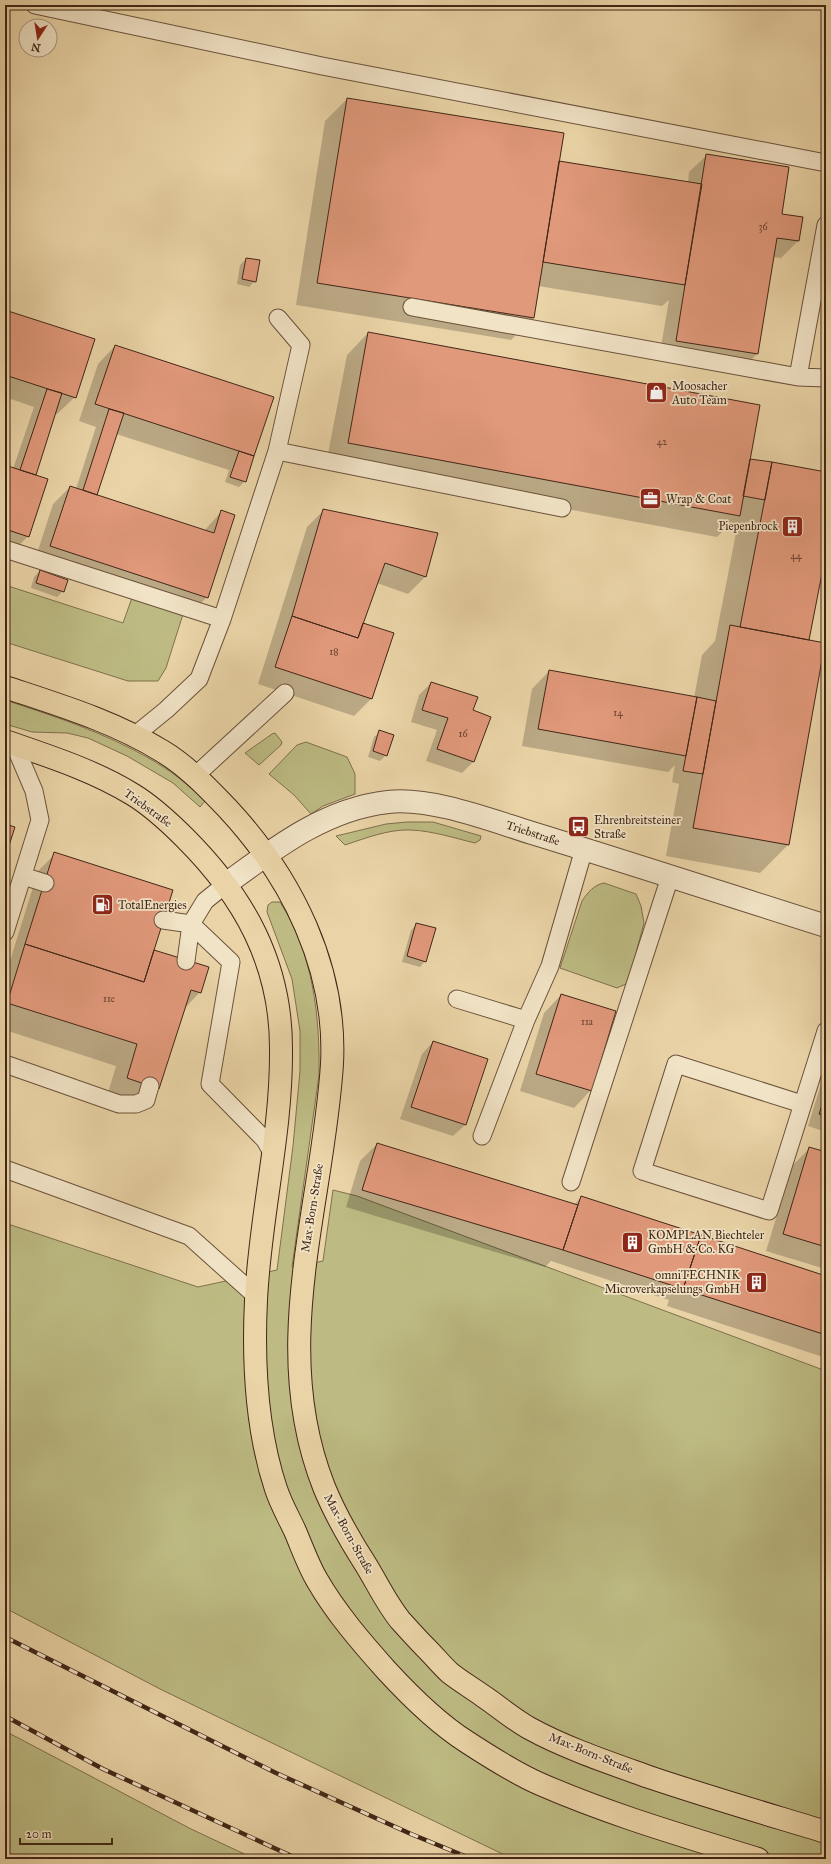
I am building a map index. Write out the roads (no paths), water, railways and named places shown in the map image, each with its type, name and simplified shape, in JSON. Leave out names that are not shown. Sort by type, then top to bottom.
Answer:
[{"type":"main road","points":[[5,687],[88,714],[164,752],[195,776],[237,819],[266,855]]},
{"type":"main road","name":"Triebstraße","points":[[10,743],[53,757],[104,779],[134,796],[171,824],[196,849],[226,884]]},
{"type":"main road","name":"Max-Born-Straße","points":[[266,855],[286,884],[312,941],[327,995],[331,1024],[332,1060],[328,1099],[304,1258],[299,1345],[304,1410],[313,1453],[324,1488],[345,1531],[398,1617],[449,1672],[529,1728],[606,1762],[710,1798],[826,1832]]},
{"type":"main road","points":[[226,884],[243,909],[257,936],[270,966],[277,998],[281,1046],[281,1081],[274,1156],[256,1296],[255,1350],[257,1390],[264,1441],[276,1490],[316,1580],[360,1641],[415,1701],[464,1741],[537,1782],[632,1820],[758,1859]]},
{"type":"street","name":"Triebstraße","points":[[226,884],[300,832],[355,808],[389,802],[424,803],[484,817],[826,926]]},
{"type":"lane","points":[[35,5],[322,66],[826,162]]},
{"type":"lane","points":[[798,377],[826,225]]},
{"type":"lane","points":[[412,307],[798,377],[826,378]]},
{"type":"lane","points":[[134,736],[166,710],[198,679],[222,619],[277,451],[301,345],[278,318]]},
{"type":"lane","points":[[277,451],[562,508]]},
{"type":"lane","points":[[5,548],[222,619]]},
{"type":"lane","points":[[195,776],[285,693]]},
{"type":"lane","points":[[5,932],[40,820],[34,791],[10,743]]},
{"type":"lane","points":[[482,1136],[526,1020],[550,966],[584,849]]},
{"type":"lane","points":[[23,876],[45,883]]},
{"type":"lane","points":[[571,1182],[670,877]]},
{"type":"lane","points":[[186,961],[191,924],[205,900],[226,884]]},
{"type":"lane","points":[[163,920],[191,924],[231,962],[210,1084],[265,1140],[274,1156]]},
{"type":"lane","points":[[457,999],[526,1020]]},
{"type":"lane","points":[[802,1104],[676,1064],[642,1171],[769,1211],[826,1031]]},
{"type":"lane","points":[[5,1064],[119,1104],[136,1104],[146,1100],[150,1086]]},
{"type":"lane","points":[[5,1168],[189,1236],[256,1296]]},
{"type":"railway","points":[[5,1637],[276,1773],[411,1834],[472,1859]]},
{"type":"railway","points":[[5,1716],[103,1769],[298,1859]]},
{"type":"place","name":"Moosacher Auto Team","points":[[656,393]]},
{"type":"place","name":"Wrap & Coat","points":[[650,499]]},
{"type":"place","name":"Piepenbrock","points":[[793,526]]},
{"type":"place","name":"Ehrenbreitsteiner Straße","points":[[579,827]]},
{"type":"place","name":"TotalEnergies","points":[[103,905]]},
{"type":"place","name":"KOMPLAN Biechteler GmbH & Co. KG","points":[[632,1242]]},
{"type":"place","name":"omniTECHNIK Microverkapselungs GmbH","points":[[756,1282]]}]
